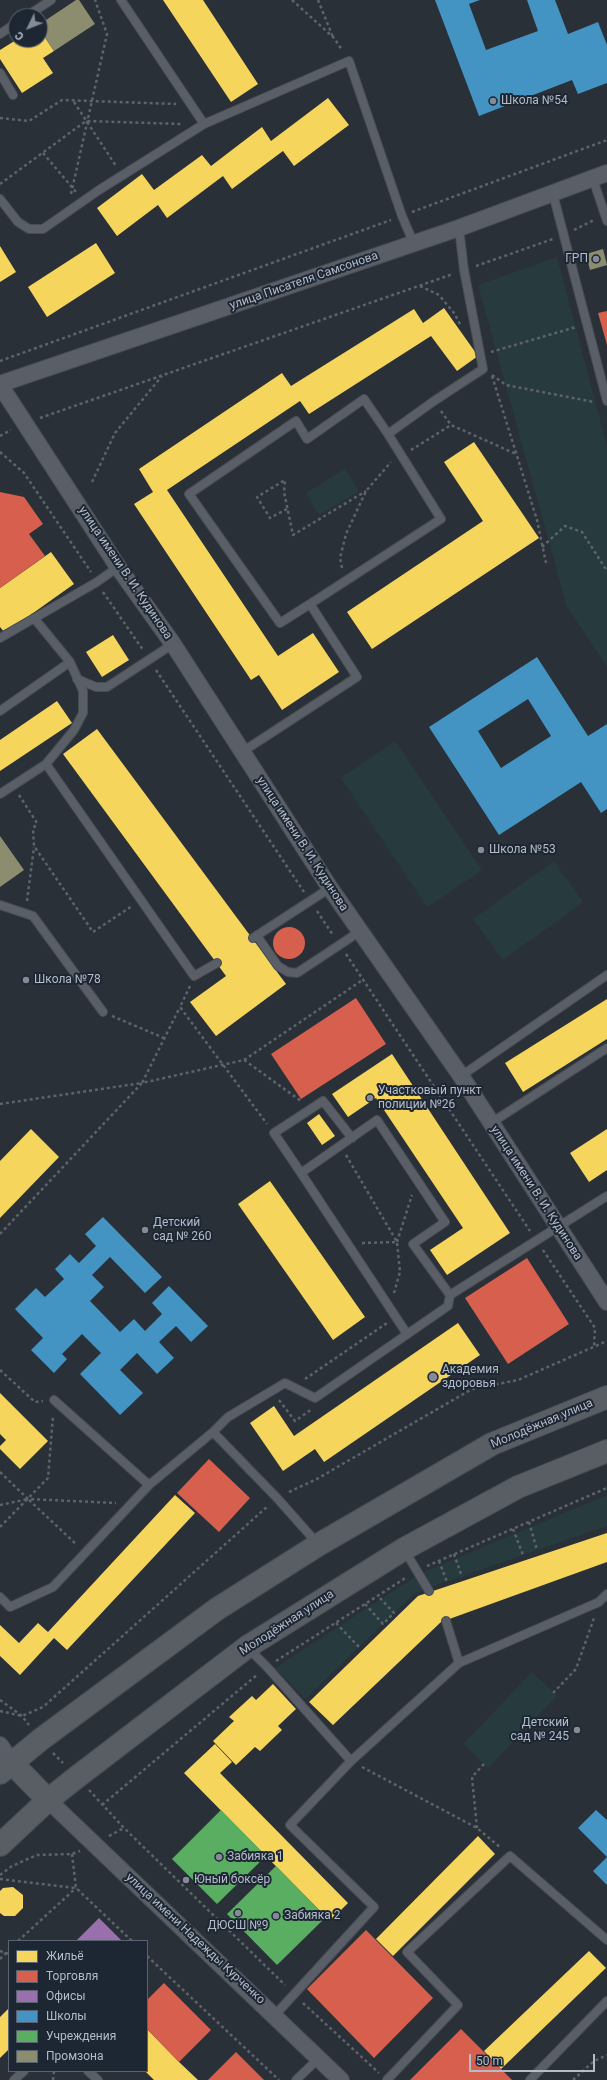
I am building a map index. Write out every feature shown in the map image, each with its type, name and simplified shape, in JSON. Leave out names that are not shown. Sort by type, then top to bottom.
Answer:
[{"type":"main road","name":"Молодёжная улица","points":[[4,1760],[40,1740],[217,1609],[318,1545],[492,1444],[607,1397]]},
{"type":"main road","name":"Молодёжная улица","points":[[0,1845],[48,1800],[77,1776],[247,1647],[404,1549],[518,1487],[607,1451]]},
{"type":"main road","points":[[4,1760],[48,1800]]},
{"type":"street","name":"улица Писателя Самсонова","points":[[0,384],[414,244],[600,176]]},
{"type":"street","name":"улица имени В. И. Кудинова","points":[[0,384],[118,567],[173,644],[359,932],[461,1076],[607,1302]]},
{"type":"street","name":"улица имени Надежды Курченко","points":[[48,1800],[275,2015],[341,2080]]},
{"type":"lane","points":[[39,8],[51,0]]},
{"type":"lane","points":[[121,0],[204,124]]},
{"type":"lane","points":[[0,199],[18,222],[29,229],[43,228],[122,175],[204,124],[349,61],[402,216],[414,244]]},
{"type":"lane","points":[[0,73],[13,95]]},
{"type":"lane","points":[[600,176],[606,217]]},
{"type":"lane","points":[[553,194],[565,235],[603,402]]},
{"type":"lane","points":[[388,434],[434,401],[483,369],[482,354],[464,270],[459,228]]},
{"type":"lane","points":[[364,399],[400,454],[441,519],[280,623],[189,494],[296,421],[307,439],[364,399]]},
{"type":"lane","points":[[0,638],[97,582],[118,567]]},
{"type":"lane","points":[[242,752],[357,677],[310,604]]},
{"type":"lane","points":[[0,794],[46,764],[74,730],[83,713],[82,691],[70,662],[34,618]]},
{"type":"lane","points":[[77,679],[96,687],[107,687],[173,644]]},
{"type":"lane","points":[[0,711],[70,662]]},
{"type":"lane","points":[[46,764],[194,976],[217,963]]},
{"type":"lane","points":[[330,888],[254,937],[278,966],[288,972],[297,972],[359,932]]},
{"type":"lane","points":[[0,905],[33,916],[103,1012]]},
{"type":"lane","points":[[461,1076],[607,975]]},
{"type":"lane","points":[[491,1123],[607,1048]]},
{"type":"lane","points":[[352,1138],[323,1101],[274,1133],[407,1334]]},
{"type":"lane","points":[[0,1597],[10,1607],[53,1587],[148,1486],[213,1432],[228,1417],[285,1383],[315,1398],[448,1306],[450,1295],[413,1244],[445,1222],[377,1120],[301,1173]]},
{"type":"lane","points":[[450,1295],[607,1196]]},
{"type":"lane","points":[[54,1400],[148,1486]]},
{"type":"lane","points":[[213,1432],[277,1498],[318,1545]]},
{"type":"lane","points":[[404,1549],[429,1591]]},
{"type":"lane","points":[[275,2015],[374,1907],[290,1825],[351,1761],[459,1663],[599,1602],[607,1594]]},
{"type":"lane","points":[[446,1621],[459,1663]]},
{"type":"lane","points":[[247,1647],[267,1667],[351,1761]]},
{"type":"lane","points":[[384,2077],[458,2005],[407,1952],[510,1856],[607,1940]]},
{"type":"lane","points":[[530,2080],[607,2001]]},
{"type":"lane","points":[[296,2080],[318,2059]]},
{"type":"lane","points":[[14,2080],[23,2072]]},
{"type":"lane","points":[[89,2072],[98,2080]]},
{"type":"path","points":[[69,212],[72,187],[90,102],[107,34],[95,0]]},
{"type":"path","points":[[292,0],[334,38]]},
{"type":"path","points":[[318,0],[334,38],[349,61]]},
{"type":"path","points":[[0,118],[29,121],[62,100],[190,105]]},
{"type":"path","points":[[74,101],[122,175]]},
{"type":"path","points":[[0,184],[86,121],[204,124]]},
{"type":"path","points":[[0,361],[402,216],[607,140]]},
{"type":"path","points":[[43,153],[83,201]]},
{"type":"path","points":[[0,436],[26,423],[565,235],[606,217]]},
{"type":"path","points":[[420,286],[439,295],[454,313],[476,350],[482,354],[586,324]]},
{"type":"path","points":[[483,369],[506,385],[603,402]]},
{"type":"path","points":[[92,482],[115,433],[163,375]]},
{"type":"path","points":[[492,375],[537,520],[546,563]]},
{"type":"path","points":[[434,401],[451,425],[517,455]]},
{"type":"path","points":[[287,508],[270,518],[257,497],[285,480],[284,492],[293,535],[366,491],[400,454],[451,425]]},
{"type":"path","points":[[344,582],[340,558],[346,534],[366,491]]},
{"type":"path","points":[[542,548],[565,526],[582,532],[607,572]]},
{"type":"path","points":[[13,786],[37,823],[33,829],[34,846],[25,913]]},
{"type":"path","points":[[34,846],[93,932],[140,900]]},
{"type":"path","points":[[0,1234],[142,1083],[194,976]]},
{"type":"path","points":[[0,1104],[142,1083],[223,1066],[244,1060],[364,979]]},
{"type":"path","points":[[180,1007],[274,1133]]},
{"type":"path","points":[[103,1012],[164,1038]]},
{"type":"path","points":[[244,1060],[311,1109]]},
{"type":"path","points":[[340,1146],[397,1242]]},
{"type":"path","points":[[390,1307],[400,1272],[397,1242],[417,1180]]},
{"type":"path","points":[[348,1243],[397,1242],[413,1244]]},
{"type":"path","points":[[293,1387],[396,1317]]},
{"type":"path","points":[[386,1348],[388,1322]]},
{"type":"path","points":[[0,1370],[35,1402],[54,1400],[48,1478],[0,1527]]},
{"type":"path","points":[[0,1472],[86,1553]]},
{"type":"path","points":[[102,1804],[267,1667],[417,1570],[607,1488]]},
{"type":"path","points":[[0,1505],[28,1500],[132,1504]]},
{"type":"path","points":[[529,1522],[537,1550]]},
{"type":"path","points":[[513,1529],[523,1555]]},
{"type":"path","points":[[454,1554],[462,1576]]},
{"type":"path","points":[[438,1561],[447,1582]]},
{"type":"path","points":[[365,1604],[383,1624],[394,1613],[378,1596]]},
{"type":"path","points":[[553,1693],[576,1669],[599,1602]]},
{"type":"path","points":[[336,1623],[359,1647]]},
{"type":"path","points":[[0,1700],[22,1716],[40,1740],[77,1776],[124,1828],[294,1995],[384,2077]]},
{"type":"path","points":[[0,1711],[22,1716]]},
{"type":"path","points":[[351,1761],[477,1828],[510,1856]]},
{"type":"path","points":[[477,1828],[472,1778],[484,1764]]},
{"type":"path","points":[[0,1875],[12,1866],[37,1855],[72,1854],[95,1845],[124,1828]]},
{"type":"path","points":[[72,1854],[76,1888]]},
{"type":"path","points":[[0,1879],[76,1888],[131,1940]]},
{"type":"path","points":[[19,1940],[76,1888]]},
{"type":"path","points":[[0,1951],[8,1952]]},
{"type":"path","points":[[0,1959],[8,1952]]},
{"type":"path","points":[[148,1957],[279,2080]]},
{"type":"path","points":[[573,2080],[594,2061],[607,2055]]},
{"type":"green space","points":[[557,257],[607,446],[607,667],[567,607],[478,285]]},
{"type":"green space","points":[[345,469],[359,491],[319,515],[306,493]]},
{"type":"green space","points":[[395,741],[482,870],[427,907],[341,778]]},
{"type":"green space","points":[[554,861],[583,902],[503,960],[473,919]]},
{"type":"green space","points":[[607,1495],[607,1526],[431,1587],[424,1572]]},
{"type":"green space","points":[[415,1577],[423,1591],[415,1593],[305,1699],[275,1668]]},
{"type":"green space","points":[[532,1672],[557,1696],[488,1768],[463,1744]]},
{"type":"building: Жильё","points":[[163,0],[203,0],[258,84],[231,102]]},
{"type":"building: Жильё","points":[[48,42],[54,51],[43,58],[53,73],[22,93],[0,59],[0,50],[8,45],[8,48],[48,48]]},
{"type":"building: Жильё","points":[[328,98],[349,125],[294,166],[283,151],[232,189],[223,176],[167,218],[158,205],[117,236],[97,208],[142,174],[154,190],[202,155],[211,166],[262,127],[271,141]]},
{"type":"building: Жильё","points":[[96,243],[115,273],[47,317],[28,287]]},
{"type":"building: Жильё","points":[[0,246],[16,272],[0,282]]},
{"type":"building: Жильё","points":[[444,308],[478,356],[457,371],[431,336],[309,414],[300,401],[167,490],[278,656],[313,633],[339,672],[282,710],[259,675],[251,680],[134,504],[153,492],[139,469],[282,373],[291,386],[414,309],[423,323]]},
{"type":"building: Жильё","points":[[474,442],[539,538],[372,649],[347,612],[483,521],[444,462]]},
{"type":"building: Жильё","points":[[51,552],[74,584],[5,633],[0,627],[0,588]]},
{"type":"building: Жильё","points":[[113,635],[129,660],[102,677],[86,652]]},
{"type":"building: Жильё","points":[[57,701],[72,723],[0,771],[0,740]]},
{"type":"building: Жильё","points":[[97,729],[286,984],[216,1036],[190,1002],[226,976],[63,754]]},
{"type":"building: Жильё","points":[[607,999],[607,1039],[523,1092],[505,1063]]},
{"type":"building: Жильё","points":[[392,1054],[510,1233],[447,1275],[430,1250],[463,1228],[376,1098],[348,1117],[332,1094]]},
{"type":"building: Жильё","points":[[319,1114],[335,1136],[322,1145],[307,1123]]},
{"type":"building: Жильё","points":[[31,1129],[59,1157],[0,1218],[0,1161]]},
{"type":"building: Жильё","points":[[607,1129],[607,1170],[589,1182],[570,1153]]},
{"type":"building: Жильё","points":[[270,1181],[365,1317],[333,1340],[238,1204]]},
{"type":"building: Жильё","points":[[458,1323],[480,1355],[324,1462],[315,1449],[283,1471],[250,1423],[274,1406],[294,1436]]},
{"type":"building: Жильё","points":[[0,1393],[48,1441],[20,1469],[0,1449],[0,1446],[6,1440],[0,1434]]},
{"type":"building: Жильё","points":[[175,1495],[195,1513],[67,1650],[54,1638],[20,1675],[0,1656],[0,1625],[19,1643],[38,1623],[48,1632]]},
{"type":"building: Жильё","points":[[607,1533],[607,1562],[441,1622],[333,1725],[309,1702],[418,1596]]},
{"type":"building: Жильё","points":[[273,1684],[296,1709],[278,1726],[282,1730],[260,1751],[255,1747],[236,1765],[213,1741],[234,1721],[229,1717],[252,1696],[256,1700]]},
{"type":"building: Жильё","points":[[215,1744],[232,1762],[220,1773],[348,1903],[330,1921],[184,1773]]},
{"type":"building: Жильё","points":[[478,1836],[495,1854],[393,1956],[376,1939]]},
{"type":"building: Жильё","points":[[13,1887],[23,1895],[23,1908],[15,1916],[4,1916],[0,1913],[0,1891],[3,1888]]},
{"type":"building: Жильё","points":[[589,1951],[606,1968],[501,2069],[484,2051]]},
{"type":"building: Жильё","points":[[8,2009],[8,2050],[0,2058],[0,2017]]},
{"type":"building: Жильё","points":[[148,2030],[198,2080],[154,2080],[146,2072],[148,2072]]},
{"type":"building: Торговля","points":[[607,311],[607,345],[598,313]]},
{"type":"building: Торговля","points":[[0,492],[24,497],[43,524],[29,534],[45,556],[0,588]]},
{"type":"building: Торговля","points":[[289,927],[300,932],[305,943],[300,954],[289,959],[278,954],[273,943],[278,932]]},
{"type":"building: Торговля","points":[[356,998],[386,1044],[301,1099],[271,1054]]},
{"type":"building: Торговля","points":[[527,1258],[569,1324],[508,1364],[465,1298]]},
{"type":"building: Торговля","points":[[209,1459],[250,1498],[219,1532],[177,1493]]},
{"type":"building: Торговля","points":[[366,1930],[433,1998],[374,2058],[307,1989]]},
{"type":"building: Торговля","points":[[164,1983],[211,2030],[179,2062],[148,2030],[148,1999]]},
{"type":"building: Торговля","points":[[461,2029],[512,2080],[410,2080]]},
{"type":"building: Торговля","points":[[236,2052],[264,2080],[208,2080]]},
{"type":"building: Офисы","points":[[99,1918],[121,1940],[77,1940]]},
{"type":"building: Школы","points":[[435,0],[480,0],[469,4],[486,50],[538,31],[527,0],[555,0],[568,34],[598,22],[607,45],[607,83],[578,94],[572,80],[479,116]]},
{"type":"building: Школы","points":[[537,657],[588,736],[607,724],[607,809],[601,813],[581,782],[499,835],[429,727]],"holes":[[[528,699],[551,736],[501,768],[478,731]]]},
{"type":"building: Школы","points":[[103,1217],[162,1277],[145,1293],[110,1257],[92,1275],[104,1287],[90,1301],[120,1332],[134,1319],[145,1331],[162,1314],[152,1303],[169,1286],[208,1326],[191,1342],[176,1326],[159,1342],[174,1358],[157,1374],[137,1353],[120,1370],[143,1393],[120,1415],[80,1374],[101,1353],[82,1334],[62,1354],[67,1359],[54,1373],[31,1350],[43,1338],[15,1309],[36,1288],[45,1297],[64,1279],[55,1269],[70,1254],[79,1263],[96,1246],[85,1234]]},
{"type":"building: Школы","points":[[596,1810],[607,1820],[607,1857],[578,1828]]},
{"type":"building: Школы","points":[[607,1857],[607,1885],[593,1871]]},
{"type":"building: Учреждения","name":"Забияка 1","points":[[221,1810],[266,1856],[217,1904],[172,1859]]},
{"type":"building: Учреждения","name":"Забияка 2","points":[[276,1866],[326,1917],[277,1965],[227,1914]]},
{"type":"building: Промзона","points":[[76,0],[79,0],[95,24],[54,51],[48,42],[48,19]]},
{"type":"building: Промзона","name":"ГРП","points":[[603,249],[607,265],[590,270],[586,254]]},
{"type":"building: Промзона","points":[[0,836],[24,870],[0,887]]},
{"type":"place","name":"Школа №54","points":[[493,101]]},
{"type":"place","name":"ГРП","points":[[596,259]]},
{"type":"place","name":"Школа №53","points":[[481,850]]},
{"type":"place","name":"Школа №78","points":[[26,980]]},
{"type":"place","name":"Участковый пункт полиции №26","points":[[370,1098]]},
{"type":"place","name":"Детский сад № 260","points":[[145,1230]]},
{"type":"place","name":"Академия здоровья","points":[[433,1377]]},
{"type":"place","name":"Детский сад № 245","points":[[577,1730]]},
{"type":"place","name":"Забияка 1","points":[[219,1857]]},
{"type":"place","name":"Юный боксёр","points":[[186,1880]]},
{"type":"place","name":"ДЮСШ №9","points":[[238,1913]]},
{"type":"place","name":"Забияка 2","points":[[276,1916]]}]
